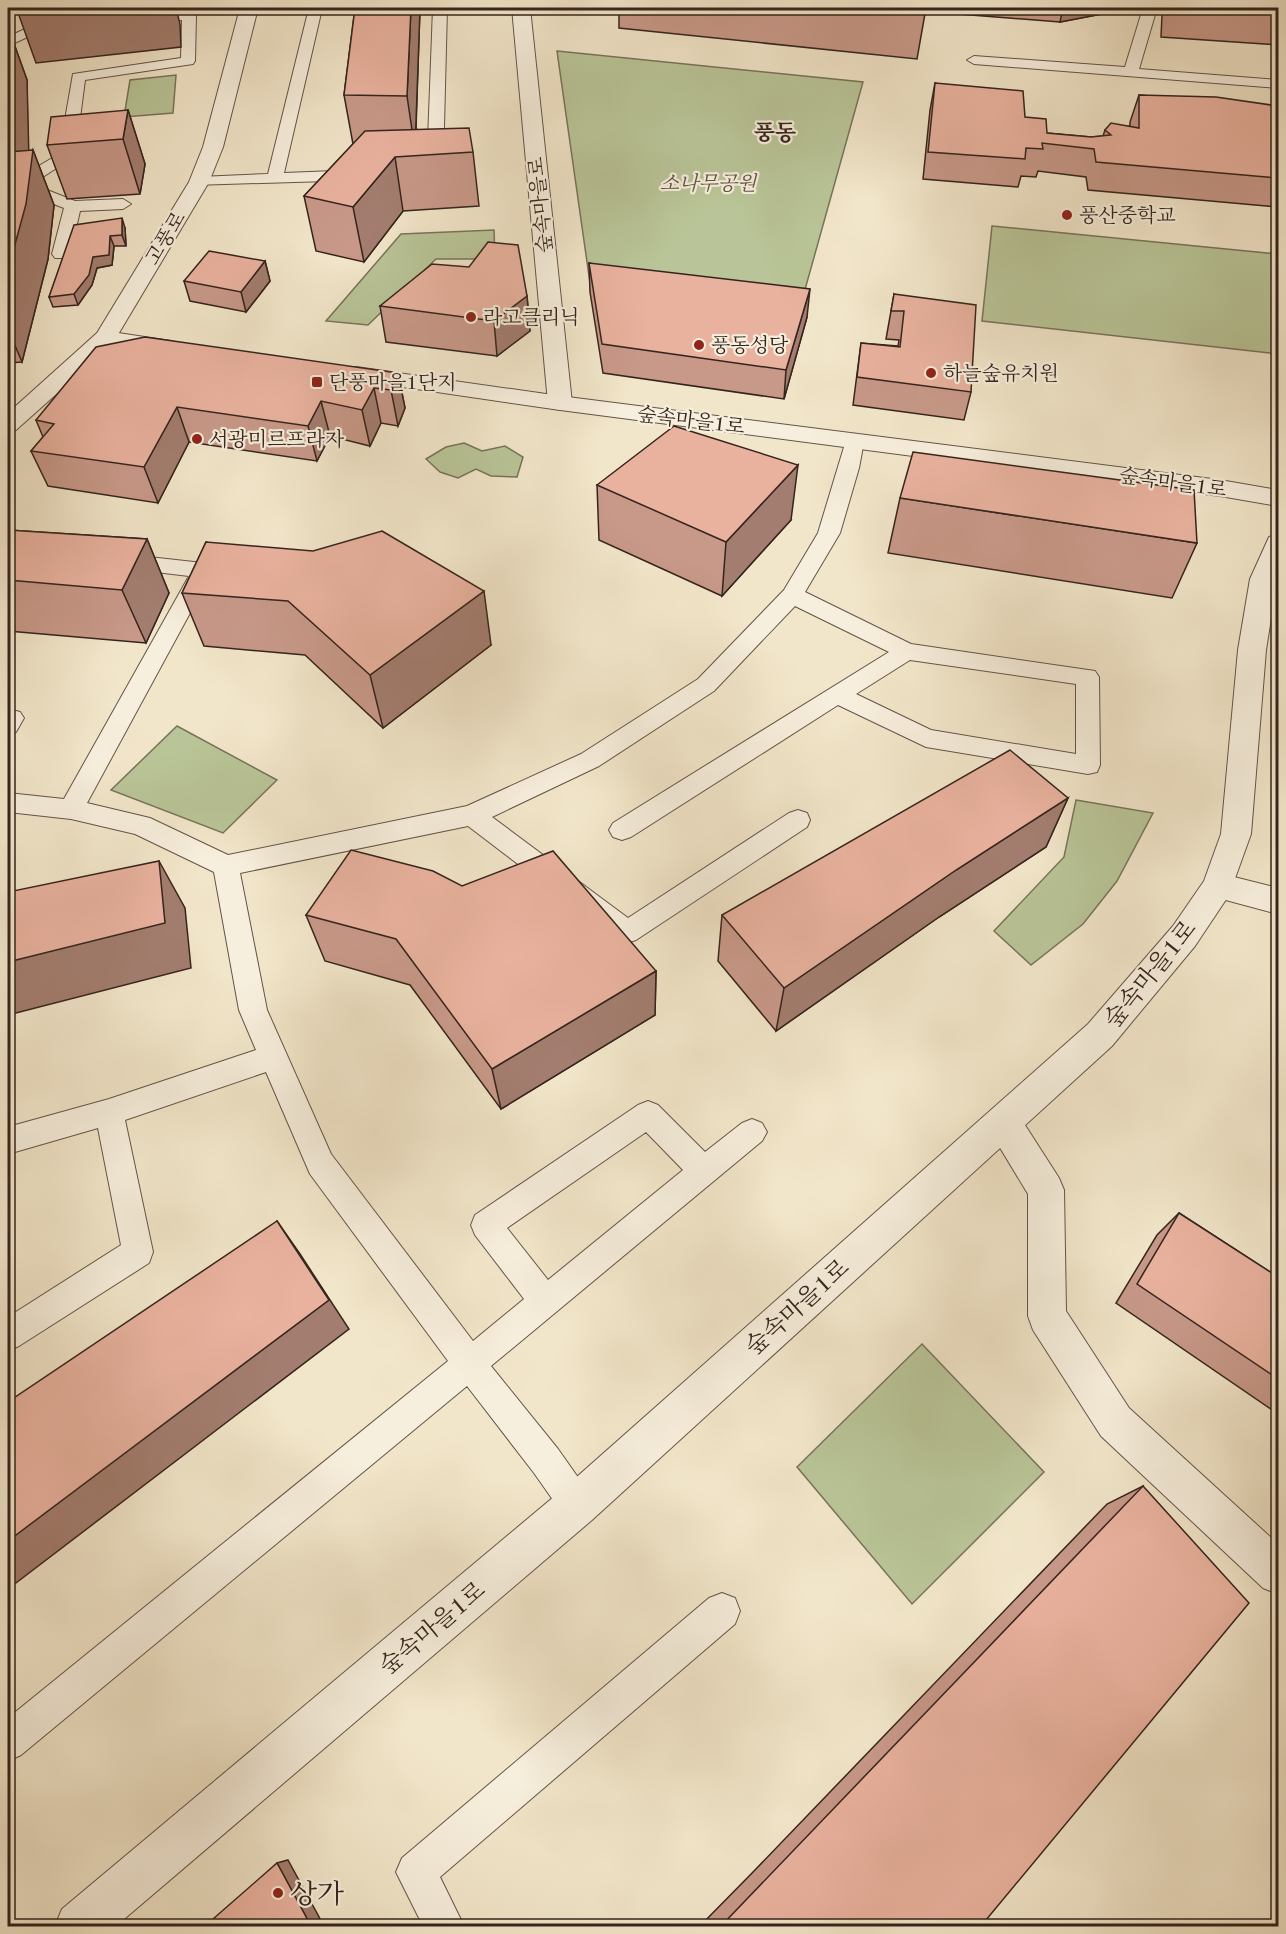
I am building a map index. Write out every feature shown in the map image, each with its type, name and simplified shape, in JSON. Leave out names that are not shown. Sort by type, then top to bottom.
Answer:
[{"type":"street","name":"고풍로","points":[[8,425],[105,338],[199,182],[213,147],[249,8]]},
{"type":"street","name":"숲속마을로","points":[[521,8],[560,403]]},
{"type":"street","points":[[105,338],[199,352]]},
{"type":"street","name":"숲속마을1로","points":[[339,371],[560,403],[1208,486],[1278,498]]},
{"type":"street","name":"숲속마을1로","points":[[79,1926],[577,1505],[1100,1035],[1184,936],[1218,886],[1236,834],[1252,650],[1263,579],[1278,543]]},
{"type":"street","points":[[1218,886],[1278,902]]},
{"type":"street","points":[[1003,1123],[1046,1190],[1047,1316],[1115,1422],[1278,1573]]},
{"type":"lane","points":[[275,179],[315,9],[361,8]]},
{"type":"lane","points":[[424,171],[435,170],[440,8]]},
{"type":"lane","points":[[1131,71],[1150,8]]},
{"type":"lane","points":[[67,156],[78,77],[188,61],[189,15],[132,21]]},
{"type":"lane","points":[[8,42],[29,32],[75,27]]},
{"type":"lane","points":[[974,60],[1278,84]]},
{"type":"lane","points":[[13,185],[67,156],[88,154]]},
{"type":"lane","points":[[199,182],[378,174]]},
{"type":"lane","points":[[13,185],[73,206],[123,204]]},
{"type":"lane","points":[[61,254],[73,206]]},
{"type":"lane","points":[[8,803],[71,809],[141,825],[226,866],[472,815],[590,760],[706,685],[792,595],[829,533],[851,461],[854,441]]},
{"type":"lane","points":[[99,559],[248,574]]},
{"type":"lane","points":[[71,809],[203,570]]},
{"type":"lane","points":[[792,595],[907,651],[1087,677],[1088,765],[927,738],[838,695]]},
{"type":"lane","points":[[622,830],[907,651]]},
{"type":"lane","points":[[8,718],[12,718],[8,726]]},
{"type":"lane","points":[[472,815],[627,932],[798,820]]},
{"type":"lane","points":[[226,866],[253,1010],[320,1164],[577,1505]]},
{"type":"lane","points":[[8,1140],[109,1112],[274,1057]]},
{"type":"lane","points":[[8,1335],[138,1252],[109,1112]]},
{"type":"lane","points":[[545,1302],[486,1225],[648,1114],[704,1172]]},
{"type":"lane","points":[[8,1742],[752,1132]]},
{"type":"lane","points":[[444,1926],[416,1872],[722,1611]]},
{"type":"green space","name":"소나무공원","points":[[557,51],[863,82],[799,311],[590,283]]},
{"type":"green space","points":[[176,75],[173,113],[124,117],[130,80]]},
{"type":"green space","points":[[992,226],[1278,254],[1278,354],[982,321]]},
{"type":"green space","points":[[494,230],[495,259],[436,259],[368,325],[326,321],[401,234]]},
{"type":"green space","points":[[464,443],[482,451],[505,446],[523,457],[517,477],[491,476],[476,469],[458,478],[440,472],[426,459],[446,447]]},
{"type":"green space","points":[[177,726],[277,780],[223,833],[111,790]]},
{"type":"green space","points":[[1076,800],[1153,813],[1117,881],[1083,924],[1031,965],[994,931],[1064,857]]},
{"type":"green space","points":[[922,1344],[1044,1472],[912,1604],[797,1467]]},
{"type":"building","points":[[17,8],[43,8],[17,10]]},
{"type":"building","points":[[355,8],[411,8],[407,96],[344,95]]},
{"type":"building","points":[[935,83],[1023,91],[1025,117],[1046,119],[1047,133],[1091,137],[1111,135],[1105,130],[1111,123],[1139,128],[1139,95],[1216,97],[1278,106],[1278,178],[1096,162],[1094,149],[1042,143],[1043,149],[1026,148],[1025,159],[928,152]]},
{"type":"building","points":[[128,110],[123,139],[47,145],[51,117]]},
{"type":"building","points":[[469,128],[473,152],[395,157],[353,207],[304,196],[365,131]]},
{"type":"building","points":[[33,150],[26,204],[8,270],[8,152]]},
{"type":"building","points":[[122,218],[122,235],[110,236],[109,255],[93,257],[89,275],[74,294],[49,297],[74,225]]},
{"type":"building","points":[[488,242],[518,245],[527,296],[494,321],[380,306],[432,264],[469,267]]},
{"type":"building","points":[[209,251],[265,261],[241,292],[184,281]]},
{"type":"building","name":"풍동성당","points":[[589,263],[810,289],[786,370],[602,344]]},
{"type":"building","points":[[894,294],[976,305],[971,392],[857,377],[861,343],[900,347],[904,311],[891,311]]},
{"type":"building","points":[[145,337],[398,373],[391,390],[374,388],[362,410],[321,401],[308,426],[177,407],[144,467],[31,451],[54,424],[36,420],[96,347]]},
{"type":"building","points":[[674,426],[798,465],[726,542],[597,485]]},
{"type":"building","points":[[913,452],[1194,490],[1197,543],[900,498]]},
{"type":"building","points":[[8,530],[147,539],[122,590],[8,580]]},
{"type":"building","points":[[382,531],[484,591],[370,675],[288,601],[182,593],[206,542],[313,551]]},
{"type":"building","points":[[1010,750],[1068,798],[956,870],[784,988],[722,915]]},
{"type":"building","points":[[351,850],[433,871],[462,886],[553,851],[656,971],[492,1069],[396,939],[306,915]]},
{"type":"building","points":[[159,861],[165,923],[8,962],[8,892]]},
{"type":"building","points":[[1179,1213],[1278,1277],[1278,1379],[1137,1284]]},
{"type":"building","points":[[277,1221],[329,1300],[8,1541],[8,1402]]},
{"type":"building","points":[[1143,1486],[1249,1603],[981,1926],[721,1926]]},
{"type":"building","name":"상가","points":[[277,1863],[311,1926],[205,1926]]},
{"type":"place","name":"풍산중학교","points":[[1067,215]]},
{"type":"place","name":"라고클리닉","points":[[471,317]]},
{"type":"place","name":"풍동성당","points":[[699,345]]},
{"type":"place","name":"하늘숲유치원","points":[[931,373]]},
{"type":"place","name":"단풍마을1단지","points":[[317,382]]},
{"type":"place","name":"서광미르프라자","points":[[197,439]]},
{"type":"place","name":"상가","points":[[278,1893]]},
{"type":"district","name":"풍동","points":[[775,132]]}]
